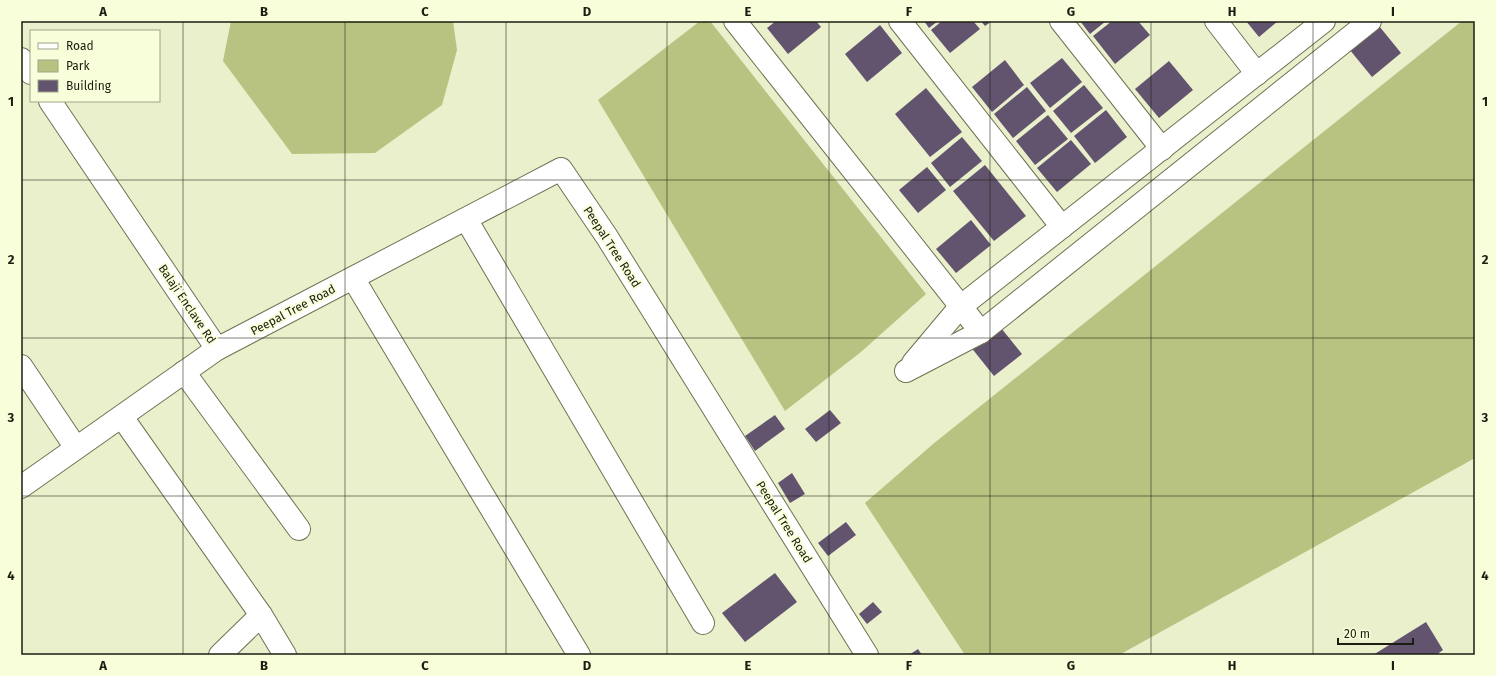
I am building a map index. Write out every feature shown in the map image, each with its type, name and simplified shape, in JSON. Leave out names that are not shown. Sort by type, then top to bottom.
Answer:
[{"type":"street","points":[[735,21],[981,332]]},
{"type":"street","points":[[900,21],[1062,227]]},
{"type":"street","points":[[1061,21],[1162,149]]},
{"type":"street","points":[[1216,21],[1257,74]]},
{"type":"street","points":[[1324,21],[960,307],[906,371],[981,332],[1370,21]]},
{"type":"street","points":[[21,59],[30,72]]},
{"type":"street","name":"Balaji Enclave Rd","points":[[21,487],[217,349],[51,102]]},
{"type":"street","name":"Peepal Tree Road","points":[[217,349],[561,169],[607,237],[867,655]]},
{"type":"street","points":[[466,219],[702,623]]},
{"type":"street","points":[[353,278],[579,655]]},
{"type":"street","points":[[21,366],[76,448]]},
{"type":"street","points":[[184,372],[299,529]]},
{"type":"street","points":[[122,416],[261,615],[285,655]]},
{"type":"street","points":[[220,655],[261,615]]},
{"type":"green space","points":[[231,21],[453,21],[457,50],[442,105],[375,153],[292,154],[223,61]]},
{"type":"green space","points":[[700,21],[710,21],[926,294],[861,352],[785,411],[598,100]]},
{"type":"green space","points":[[1462,21],[1475,21],[1475,458],[1119,655],[965,655],[865,503],[933,444]]},
{"type":"building","points":[[776,21],[816,21],[821,27],[788,54],[767,28]]},
{"type":"building","points":[[924,21],[938,21],[929,28]]},
{"type":"building","points":[[942,21],[973,21],[980,29],[950,53],[931,30]]},
{"type":"building","points":[[981,21],[992,21],[985,26]]},
{"type":"building","points":[[1080,21],[1106,21],[1090,34]]},
{"type":"building","points":[[1112,21],[1138,21],[1150,35],[1115,64],[1093,36]]},
{"type":"building","points":[[1246,21],[1278,21],[1259,37]]},
{"type":"building","points":[[1375,21],[1401,53],[1372,77],[1345,44]]},
{"type":"building","points":[[880,25],[902,53],[867,82],[845,54]]},
{"type":"building","points":[[1062,58],[1082,82],[1050,108],[1030,83]]},
{"type":"building","points":[[1005,60],[1024,85],[992,112],[972,87]]},
{"type":"building","points":[[1169,61],[1193,90],[1159,118],[1135,89]]},
{"type":"building","points":[[1084,85],[1103,108],[1071,133],[1053,111]]},
{"type":"building","points":[[1027,87],[1046,111],[1013,138],[994,114]]},
{"type":"building","points":[[926,88],[962,132],[930,157],[895,114]]},
{"type":"building","points":[[1106,110],[1127,137],[1095,163],[1074,136]]},
{"type":"building","points":[[1048,115],[1068,139],[1035,165],[1016,141]]},
{"type":"building","points":[[962,137],[982,161],[950,187],[931,163]]},
{"type":"building","points":[[1071,140],[1091,164],[1057,192],[1037,168]]},
{"type":"building","points":[[985,165],[1026,216],[994,241],[953,191]]},
{"type":"building","points":[[927,167],[946,190],[918,213],[899,190]]},
{"type":"building","points":[[971,220],[991,245],[956,273],[936,249]]},
{"type":"building","points":[[997,323],[1022,354],[994,376],[970,346]]},
{"type":"building","points":[[830,410],[841,423],[816,442],[805,429]]},
{"type":"building","points":[[775,415],[785,429],[755,451],[745,436]]},
{"type":"building","points":[[792,473],[805,494],[790,503],[778,483]]},
{"type":"building","points":[[846,522],[856,535],[828,556],[818,543]]},
{"type":"building","points":[[775,573],[797,602],[745,642],[722,613]]},
{"type":"building","points":[[873,602],[882,612],[867,624],[859,614]]},
{"type":"building","points":[[1426,622],[1443,650],[1436,655],[1373,655]]},
{"type":"building","points":[[918,649],[922,655],[909,655]]}]
